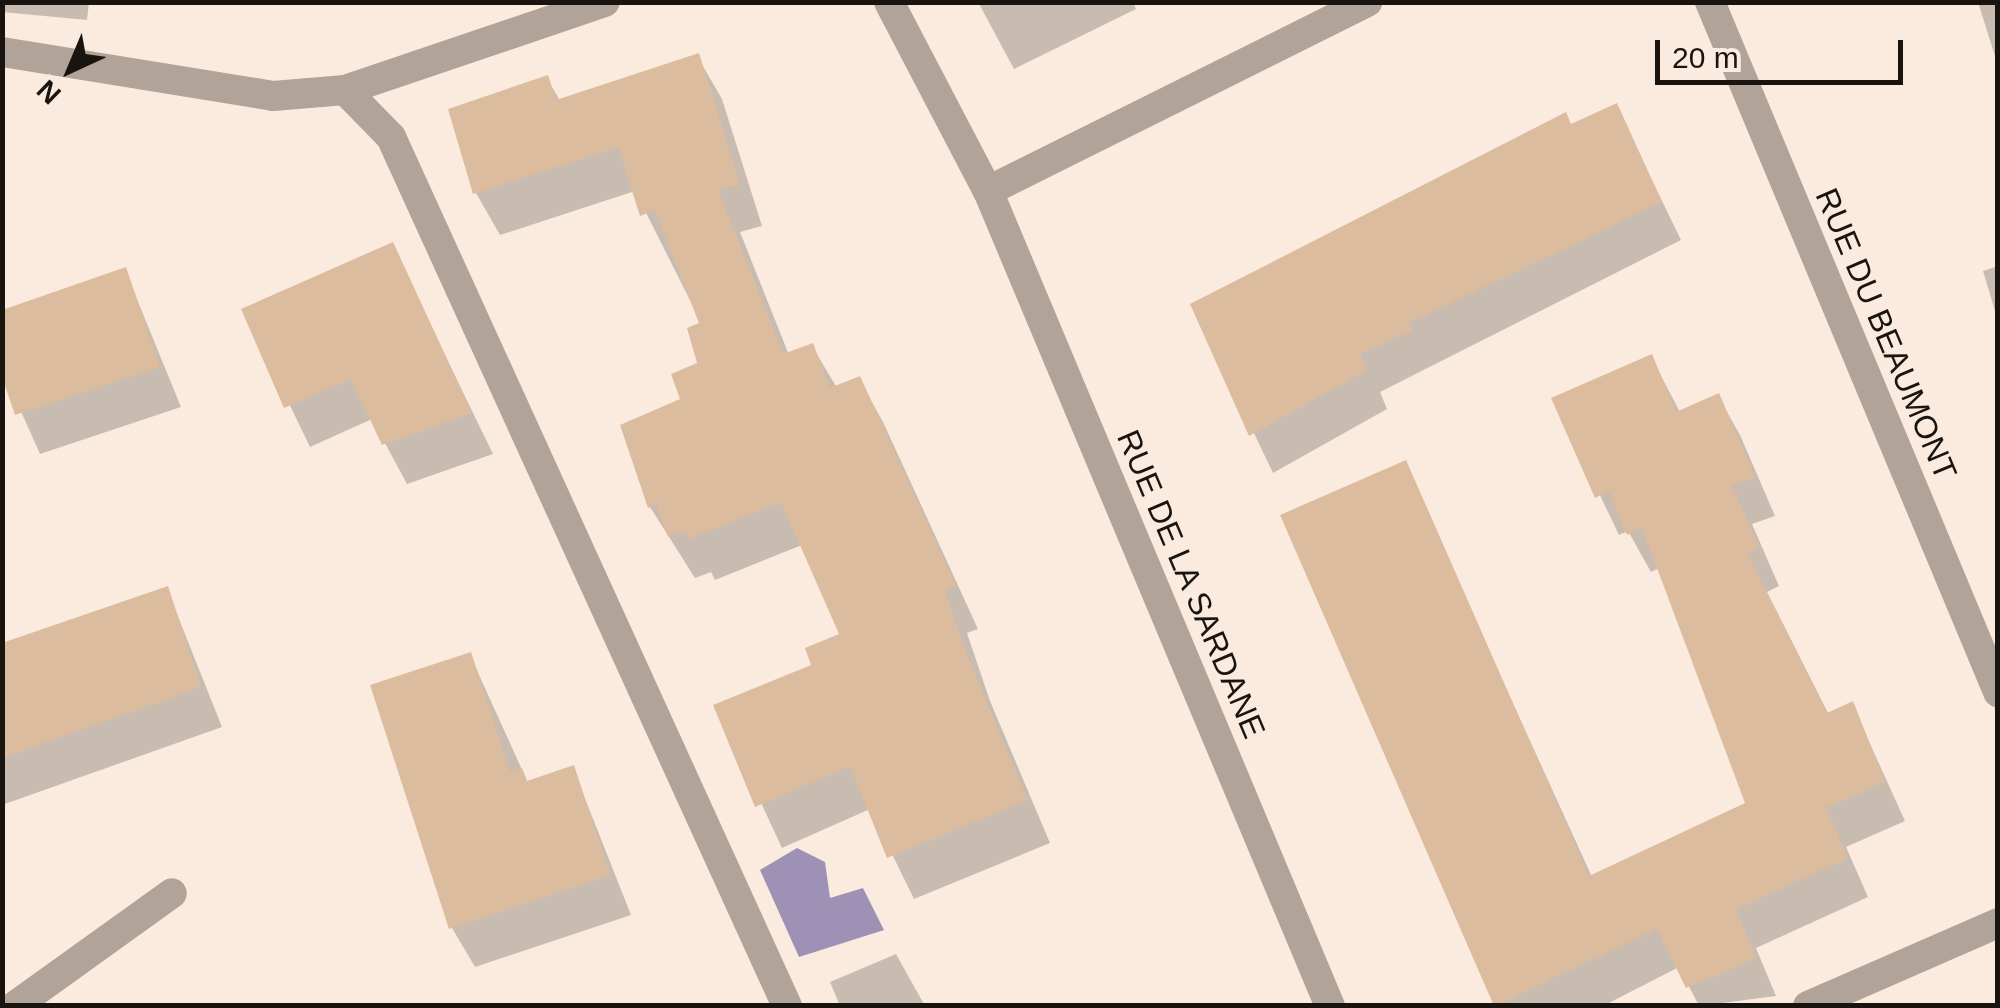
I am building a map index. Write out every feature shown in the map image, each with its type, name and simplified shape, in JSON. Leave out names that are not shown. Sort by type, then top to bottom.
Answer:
[{"type":"street","points":[[2,52],[274,96],[345,90],[605,2]]},
{"type":"street","name":"RUE DE LA SARDANE","points":[[888,2],[988,190],[1330,1006]]},
{"type":"street","points":[[988,190],[1367,2]]},
{"type":"street","name":"RUE DU BEAUMONT","points":[[1710,2],[1998,692]]},
{"type":"street","points":[[345,90],[392,137],[787,1006]]},
{"type":"street","points":[[15,1006],[172,894]]},
{"type":"street","points":[[1808,1006],[1998,923]]},
{"type":"shaded area","points":[[797,848],[825,862],[830,898],[863,888],[884,930],[799,957],[760,870]]},
{"type":"building","points":[[699,53],[740,184],[718,190],[783,354],[813,343],[830,388],[860,376],[956,586],[945,591],[967,656],[1028,800],[887,858],[850,766],[755,807],[713,705],[811,665],[805,648],[839,634],[781,502],[689,539],[686,531],[668,537],[657,505],[648,508],[620,425],[680,399],[671,374],[697,363],[687,328],[699,323],[655,210],[640,216],[618,147],[473,194],[448,109],[548,75],[556,100]]},
{"type":"building","points":[[1617,103],[1662,202],[1409,323],[1413,330],[1360,354],[1367,370],[1249,436],[1190,304],[1566,112],[1571,124]]},
{"type":"building","points":[[393,242],[472,413],[382,445],[351,379],[284,408],[241,309]]},
{"type":"building","points":[[126,267],[160,367],[15,415],[2,377],[2,310]]},
{"type":"building","points":[[1652,354],[1676,412],[1719,393],[1755,477],[1732,485],[1759,547],[1747,553],[1827,713],[1853,701],[1885,782],[1826,808],[1848,858],[1736,909],[1756,958],[1686,988],[1657,929],[1494,1006],[1280,515],[1406,460],[1589,876],[1745,803],[1642,528],[1627,535],[1609,491],[1595,498],[1551,398]]},
{"type":"building","points":[[168,586],[201,687],[2,758],[2,643]]},
{"type":"building","points":[[471,652],[510,772],[522,768],[527,781],[574,765],[610,875],[449,929],[370,685]]}]
